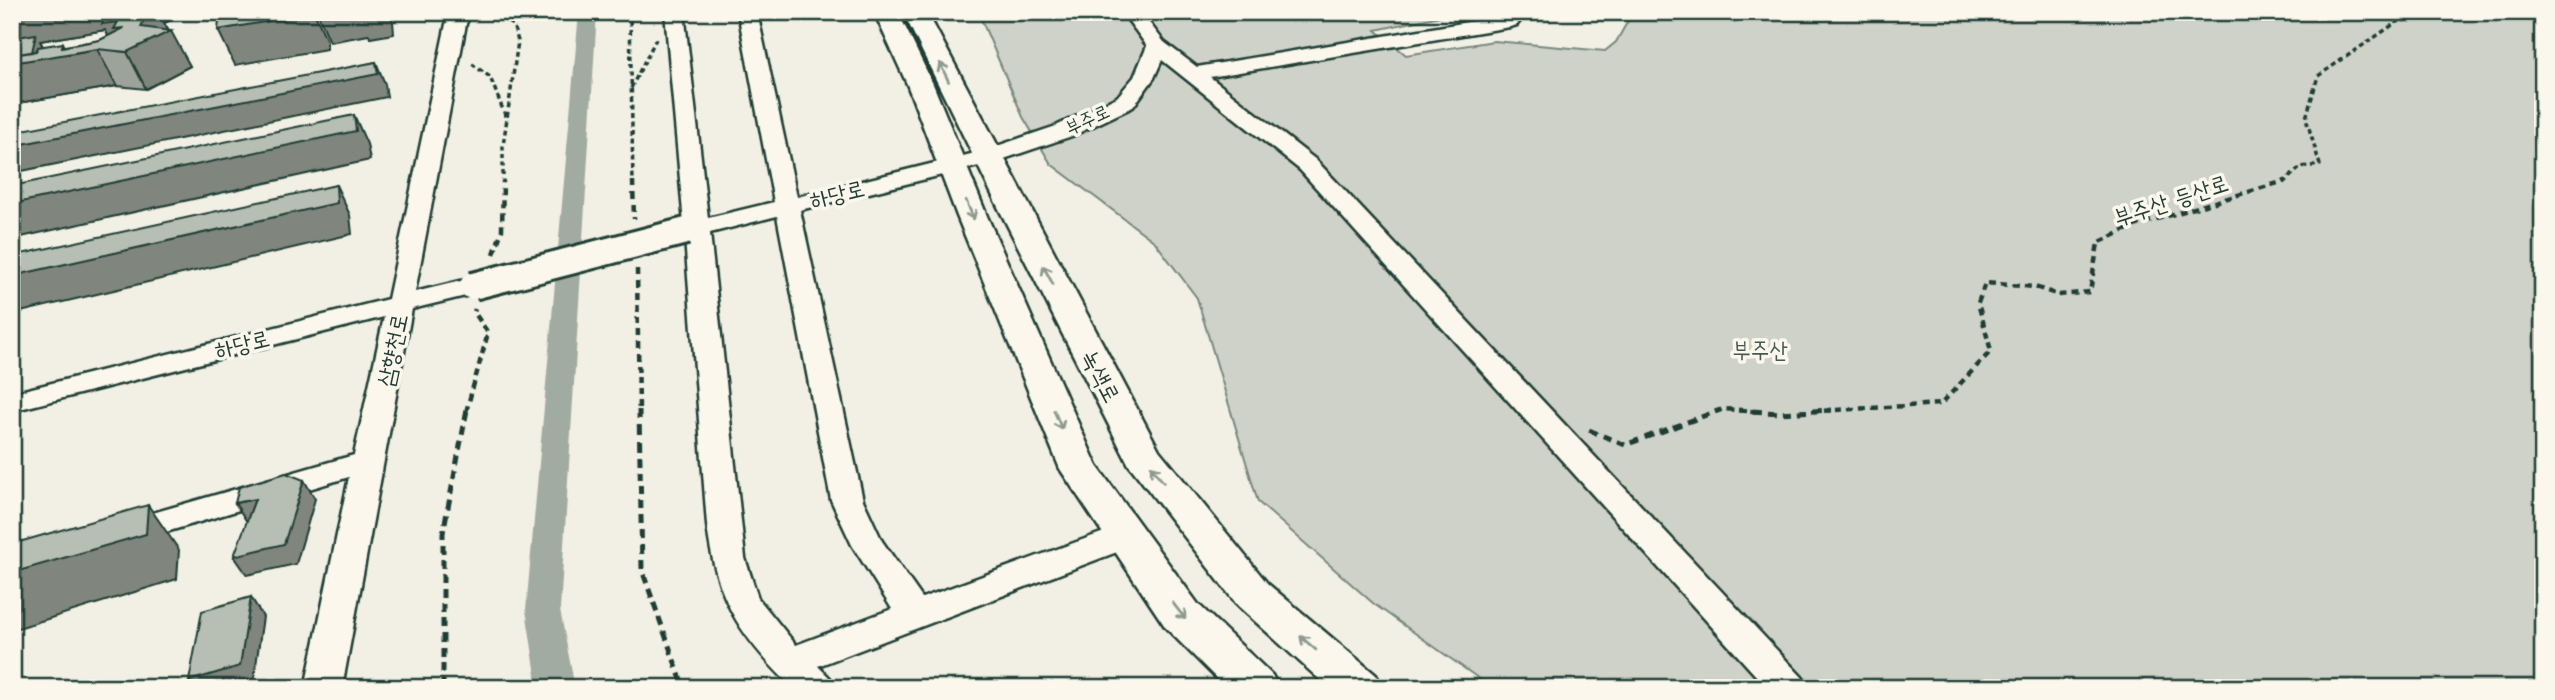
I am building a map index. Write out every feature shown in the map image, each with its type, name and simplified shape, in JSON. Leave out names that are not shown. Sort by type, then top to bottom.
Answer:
[{"type":"main road","points":[[886,12],[920,84],[1079,469],[1182,616],[1256,688]]},
{"type":"main road","name":"녹색로","points":[[915,12],[987,158],[1143,456],[1253,595],[1360,688]]},
{"type":"street","name":"삼향천로","points":[[323,688],[456,24],[462,12]]},
{"type":"street","points":[[747,12],[847,500],[858,529],[882,569],[915,614]]},
{"type":"street","points":[[1131,12],[1157,46],[1308,165],[1790,688]]},
{"type":"street","points":[[674,14],[692,230],[723,525],[730,564],[737,590],[773,646],[817,688]]},
{"type":"street","points":[[1193,74],[1510,21]]},
{"type":"street","name":"부주로","points":[[987,158],[1064,131],[1125,102],[1144,78],[1157,46]]},
{"type":"street","name":"하당로","points":[[12,402],[987,158]]},
{"type":"street","points":[[92,543],[369,461]]},
{"type":"street","points":[[789,662],[1126,536]]},
{"type":"path","points":[[443,688],[443,533],[461,430],[488,333],[474,312],[480,284],[502,230],[503,146],[519,41],[513,25],[495,12]]},
{"type":"path","points":[[629,12],[635,228]]},
{"type":"path","name":"부주산 등산로","points":[[1583,427],[1625,445],[1723,409],[1779,414],[1941,404],[1991,351],[1978,303],[1985,283],[2035,287],[2059,295],[2090,292],[2098,243],[2134,226],[2281,184],[2301,167],[2320,165],[2306,118],[2318,76],[2397,22],[2440,12]]},
{"type":"path","points":[[631,88],[653,43],[674,14]]},
{"type":"path","points":[[451,49],[490,77],[507,120]]},
{"type":"path","points":[[637,268],[642,570],[684,688]]},
{"type":"green space","name":"부주산","points":[[978,12],[1458,12],[1376,30],[1406,55],[1494,41],[1605,51],[1616,42],[1633,12],[2543,12],[2543,688],[1492,688],[1374,604],[1258,502],[1197,298],[1155,242],[1051,164],[1023,117]]},
{"type":"building","points":[[147,12],[141,27],[171,31],[127,52],[97,49],[12,63],[12,55],[36,51],[38,47],[63,43],[62,47],[100,40],[124,28],[114,29],[118,22],[102,24],[106,14]]},
{"type":"building","points":[[254,12],[311,14],[218,30],[219,21],[254,16]]},
{"type":"building","points":[[36,34],[32,52],[12,55],[12,38]]},
{"type":"building","points":[[376,62],[378,74],[12,146],[12,132]]},
{"type":"building","points":[[354,115],[356,131],[12,204],[12,186]]},
{"type":"building","points":[[336,185],[337,203],[12,276],[12,256]]},
{"type":"building","points":[[286,473],[304,480],[284,544],[234,556],[255,499],[235,503],[239,487]]},
{"type":"building","points":[[148,505],[146,534],[12,573],[12,544]]},
{"type":"building","points":[[251,597],[240,666],[189,681],[202,611]]},
{"type":"building","points":[[90,678],[89,688],[62,688]]},
{"type":"waterway","points":[[557,688],[543,610],[588,12]]}]
